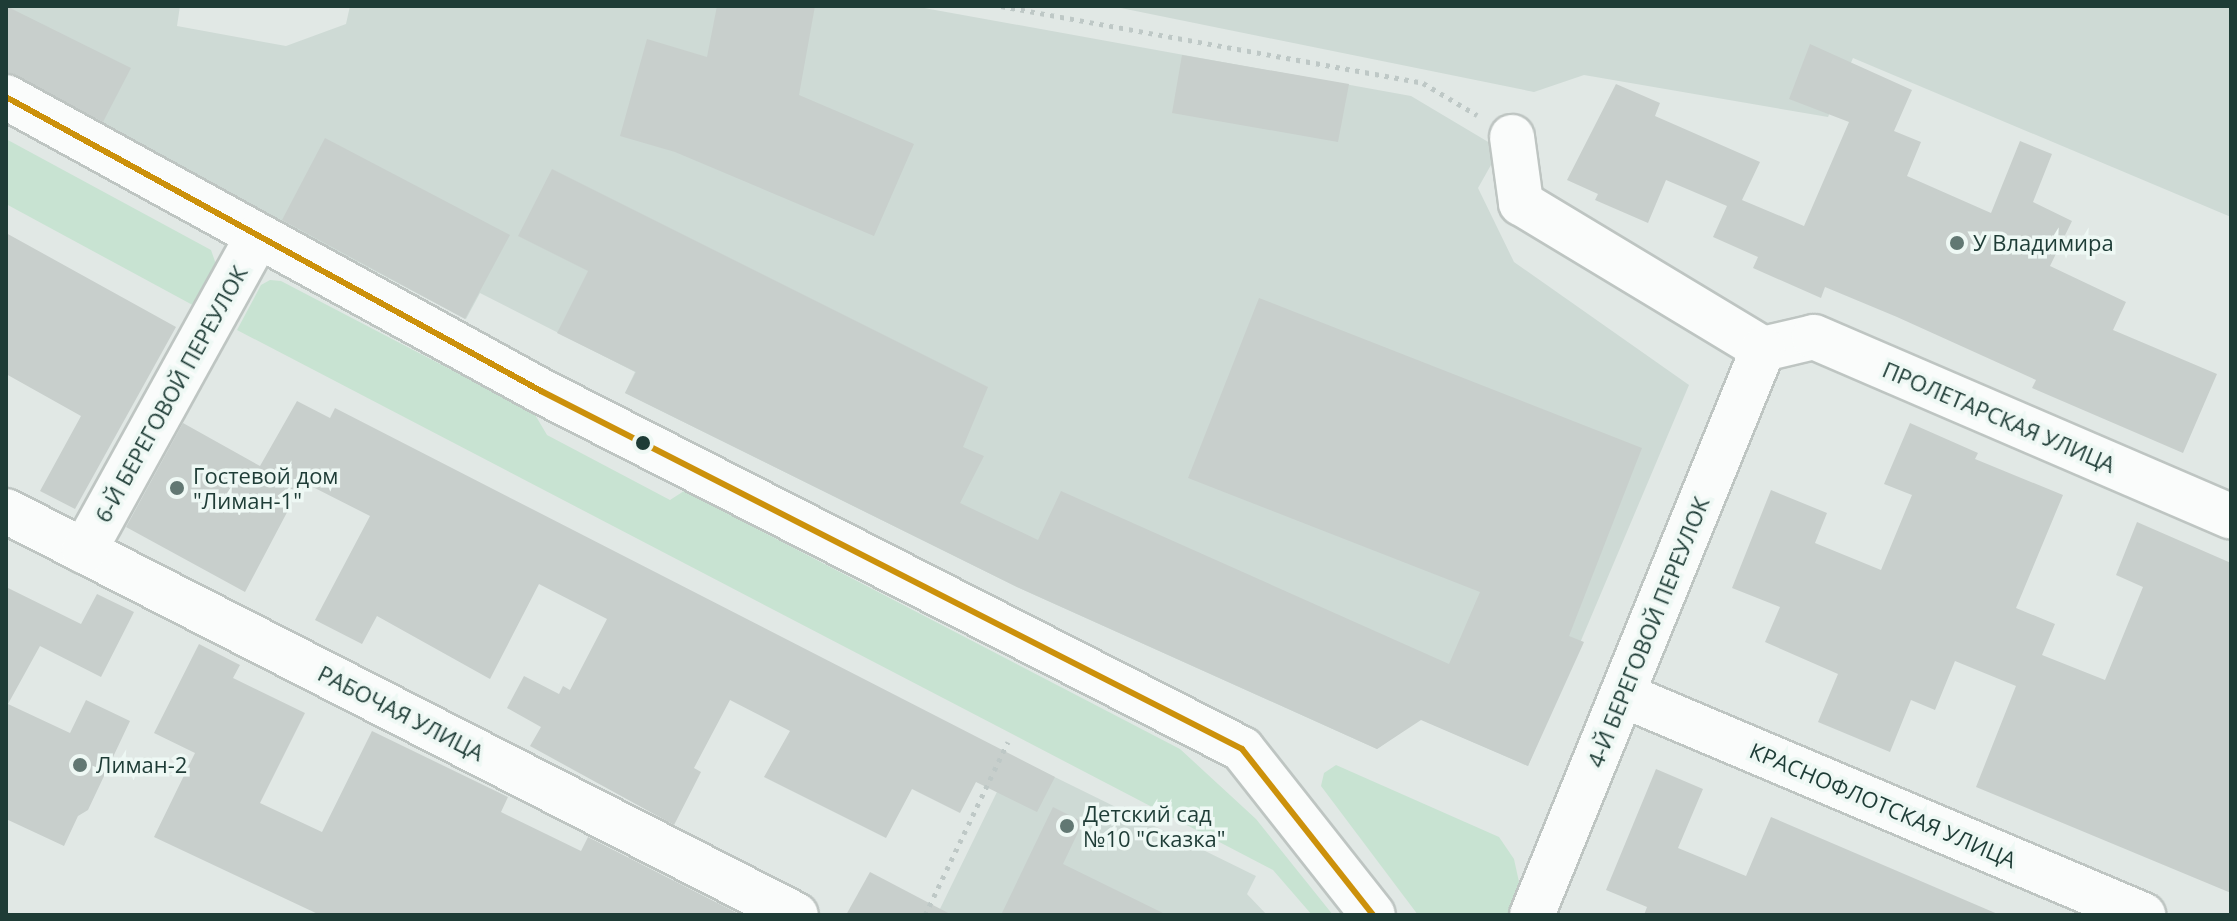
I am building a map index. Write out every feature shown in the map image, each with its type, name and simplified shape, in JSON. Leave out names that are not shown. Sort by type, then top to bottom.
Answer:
[{"type":"street","points":[[6,97],[541,391],[1242,749],[1373,915]]},
{"type":"street","points":[[1512,137],[1521,203],[1763,349]]},
{"type":"street","name":"6-Й БЕРЕГОВОЙ ПЕРЕУЛОК","points":[[84,551],[257,237]]},
{"type":"street","name":"ПРОЛЕТАРСКАЯ УЛИЦА","points":[[1763,349],[1814,337],[2231,517]]},
{"type":"street","name":"4-Й БЕРЕГОВОЙ ПЕРЕУЛОК","points":[[1532,915],[1763,349]]},
{"type":"street","name":"РАБОЧАЯ УЛИЦА","points":[[6,511],[796,915]]},
{"type":"street","name":"КРАСНОФЛОТСКАЯ УЛИЦА","points":[[1623,695],[2143,915]]},
{"type":"path","points":[[1001,6],[1423,83],[1512,137]]},
{"type":"path","points":[[925,915],[1008,742]]},
{"type":"shaded area","points":[[6,6],[180,6],[177,26],[286,46],[346,24],[350,6],[913,6],[1411,96],[1500,149],[1478,188],[1514,262],[1689,385],[1528,766],[1411,715],[1403,731],[1377,749],[1017,587],[625,393],[635,372],[480,293],[466,319],[6,77]]},
{"type":"shaded area","points":[[1111,6],[2231,6],[2231,217],[1853,58],[1828,117],[1584,75],[1534,92]]},
{"type":"shaded area","name":"Детский сад №10 \"Сказка\"","points":[[1014,757],[1256,876],[1247,894],[1267,915],[937,915]]},
{"type":"green space","points":[[6,139],[211,250],[219,273],[200,309],[6,204]]},
{"type":"green space","points":[[270,280],[281,281],[534,413],[547,435],[670,500],[684,491],[1180,749],[1256,819],[1333,915],[1312,915],[1273,870],[237,330],[261,285]]},
{"type":"green space","points":[[1336,765],[1499,837],[1514,859],[1519,882],[1516,915],[1418,915],[1321,786],[1324,773]]},
{"type":"building","points":[[6,6],[131,68],[103,122],[6,72]]},
{"type":"building","points":[[717,6],[815,6],[799,95],[914,144],[874,236],[675,152],[620,136],[647,39],[707,57]]},
{"type":"building","points":[[1810,44],[1912,90],[1894,131],[1921,142],[1907,176],[1991,213],[2020,141],[2052,154],[2033,202],[2072,221],[2050,266],[2126,302],[2113,330],[2217,374],[2183,453],[2032,388],[2036,380],[1897,317],[1825,287],[1821,298],[1753,268],[1758,257],[1713,237],[1727,206],[1666,180],[1648,223],[1595,200],[1598,194],[1567,180],[1616,84],[1660,103],[1655,116],[1760,162],[1742,200],[1804,226],[1849,122],[1789,99]]},
{"type":"building","points":[[1182,55],[1349,84],[1338,142],[1172,113]]},
{"type":"building","points":[[325,138],[510,235],[465,319],[282,220]]},
{"type":"building","points":[[552,169],[988,387],[963,447],[984,456],[960,503],[1038,540],[1061,491],[1449,664],[1480,592],[1188,478],[1259,298],[1642,448],[1569,636],[1584,642],[1528,766],[1421,720],[1377,749],[1017,587],[625,393],[636,372],[557,333],[588,271],[518,236]]},
{"type":"building","points":[[6,233],[176,327],[75,509],[40,491],[81,416],[6,374]]},
{"type":"building","points":[[297,401],[330,418],[335,408],[1055,777],[1037,812],[976,782],[960,813],[912,789],[886,838],[764,777],[790,731],[730,700],[694,768],[701,772],[674,825],[530,746],[541,727],[507,708],[524,676],[559,694],[563,686],[570,690],[607,619],[539,584],[490,679],[377,616],[362,644],[315,620],[370,516],[303,482],[245,592],[126,527],[183,423],[260,466]]},
{"type":"building","points":[[1910,423],[1978,453],[1975,459],[2063,495],[2016,608],[2055,624],[2042,655],[2105,680],[2143,587],[2116,575],[2137,522],[2231,563],[2231,893],[1976,787],[2016,686],[1955,661],[1935,710],[1911,700],[1890,752],[1818,722],[1838,674],[1765,642],[1780,607],[1732,588],[1771,490],[1827,513],[1815,543],[1881,570],[1912,495],[1884,484]]},
{"type":"building","points":[[6,587],[81,624],[97,594],[134,612],[101,677],[40,646],[8,704],[70,733],[86,700],[130,721],[88,810],[78,816],[64,846],[6,819]]},
{"type":"building","points":[[199,644],[240,665],[233,678],[305,713],[260,803],[322,832],[372,731],[508,797],[501,812],[581,851],[588,837],[741,915],[320,915],[154,837],[195,753],[154,733]]},
{"type":"building","points":[[1656,769],[1703,789],[1678,848],[1746,876],[1771,817],[2000,915],[1644,915],[1647,907],[1606,890]]},
{"type":"building","points":[[1053,807],[1083,822],[1063,864],[1167,915],[1001,915]]},
{"type":"building","points":[[870,872],[952,915],[846,915]]},
{"type":"transit line","points":[[6,97],[541,391],[1242,749],[1373,915]]},
{"type":"place","name":"У Владимира","points":[[1957,243]]},
{"type":"place","name":"Гостевой дом \"Лиман-1\"","points":[[177,488]]},
{"type":"place","name":"Лиман-2","points":[[80,765]]},
{"type":"place","name":"Детский сад №10 \"Сказка\"","points":[[1067,826]]}]
